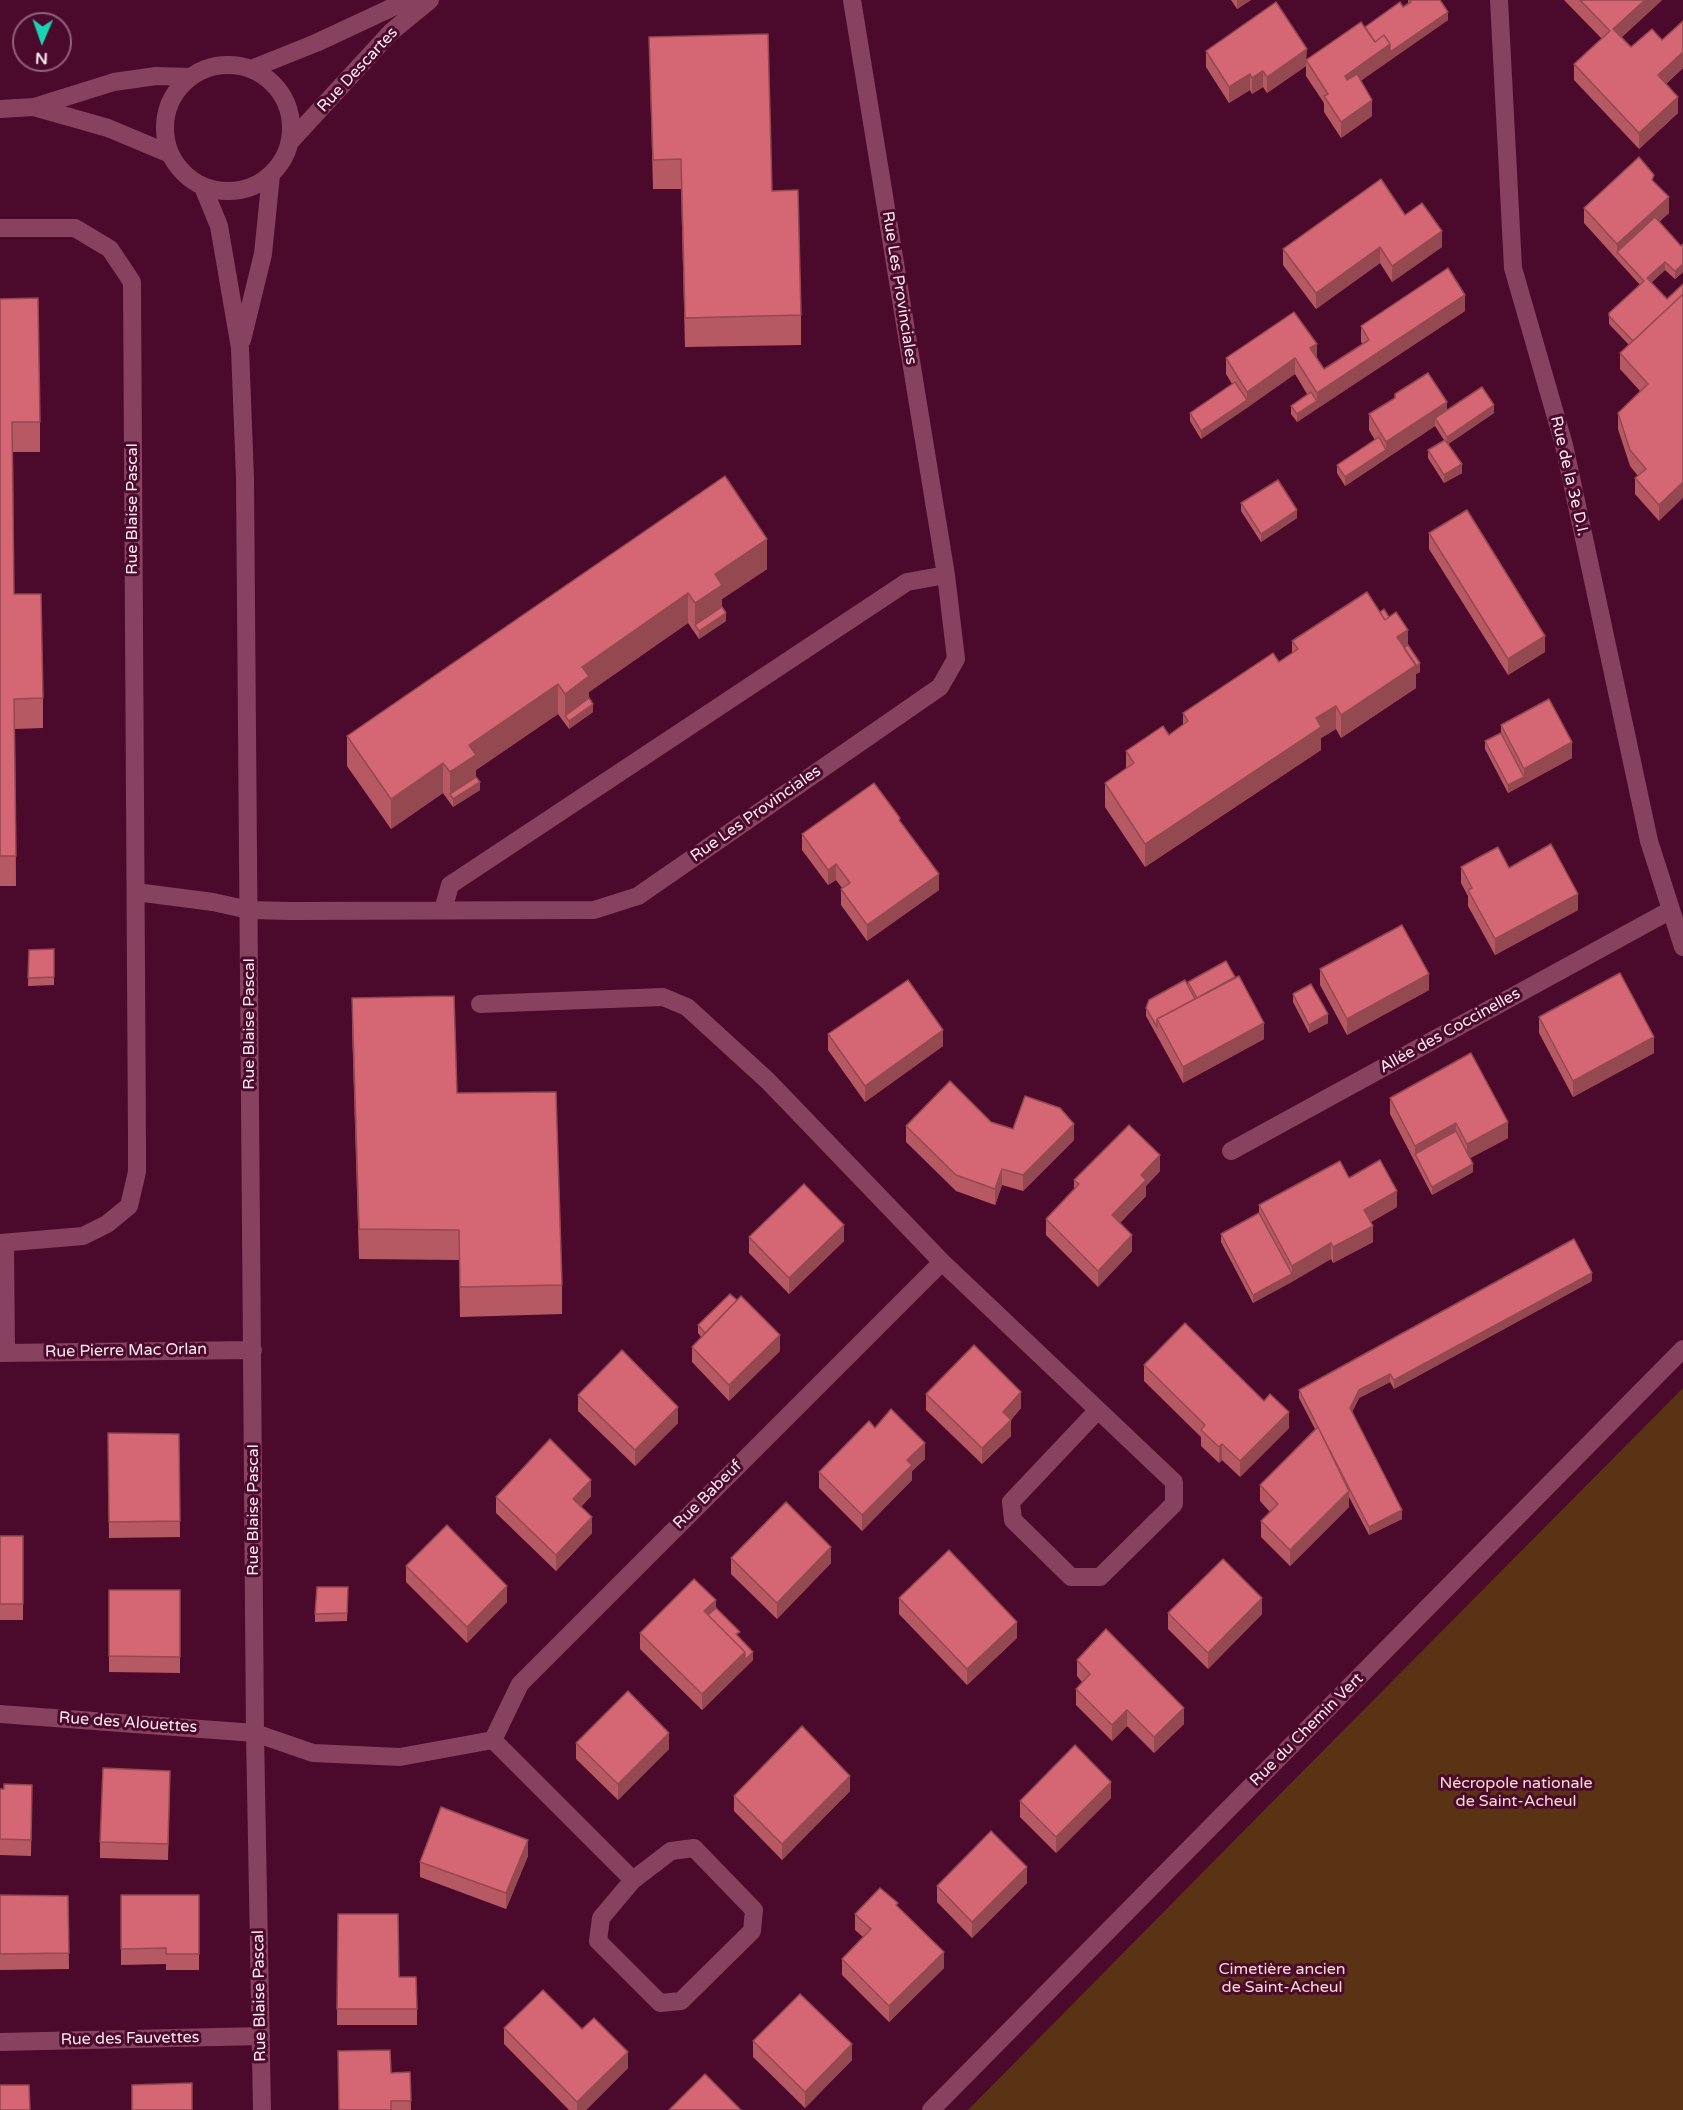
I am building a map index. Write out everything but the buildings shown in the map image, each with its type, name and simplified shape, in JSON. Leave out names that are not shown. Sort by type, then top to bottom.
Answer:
[{"type":"street","name":"Rue Descartes","points":[[251,69],[316,43],[408,0]]},
{"type":"street","name":"Rue Descartes","points":[[289,143],[391,32],[430,0]]},
{"type":"street","name":"Rue Les Provinciales","points":[[249,910],[594,910],[638,896],[940,687],[956,659],[946,575],[852,0]]},
{"type":"street","name":"Rue de la 3e D.I.","points":[[1499,0],[1513,268],[1564,445],[1649,841],[1669,911],[1683,946]]},
{"type":"street","points":[[230,65],[251,69],[270,81],[284,100],[291,121],[289,143],[283,160],[271,175],[256,185],[239,190],[221,191],[203,187],[184,174],[170,154],[165,134],[166,112],[176,92],[191,77],[210,68],[230,65]]},
{"type":"street","points":[[0,109],[34,107],[114,82],[156,76],[191,77]]},
{"type":"street","points":[[34,107],[108,128],[170,154]]},
{"type":"street","name":"Rue Blaise Pascal","points":[[240,348],[263,254],[271,175]]},
{"type":"street","name":"Rue Blaise Pascal","points":[[203,187],[219,226],[240,348],[245,478],[255,1733],[262,2110]]},
{"type":"street","name":"Rue Blaise Pascal","points":[[0,228],[75,228],[110,249],[132,282],[137,1172],[129,1206],[107,1224],[83,1236],[2,1243]]},
{"type":"street","points":[[443,910],[450,885],[907,582],[946,575]]},
{"type":"street","points":[[136,892],[213,902],[249,910]]},
{"type":"street","name":"Allée des Coccinelles","points":[[1231,1150],[1669,911]]},
{"type":"street","points":[[480,1004],[663,997],[687,1007],[768,1081],[942,1262],[1174,1482],[1174,1504],[1100,1577],[1071,1577],[1013,1520],[1011,1502],[1098,1410]]},
{"type":"street","points":[[2,1243],[3,1353]]},
{"type":"street","name":"Rue Babeuf","points":[[493,1740],[520,1684],[942,1262]]},
{"type":"street","name":"Rue du Chemin Vert","points":[[930,2110],[1683,1349]]},
{"type":"street","name":"Rue Pierre Mac Orlan","points":[[3,1353],[253,1350]]},
{"type":"street","name":"Rue des Alouettes","points":[[0,1714],[255,1733]]},
{"type":"street","points":[[255,1733],[313,1753],[400,1757],[493,1740],[633,1880]]},
{"type":"street","points":[[694,1848],[754,1910],[752,1931],[681,2001],[660,2003],[598,1941],[601,1918],[633,1880],[671,1851],[694,1848]]},
{"type":"street","name":"Rue des Fauvettes","points":[[0,2042],[261,2036]]},
{"type":"green space","name":"Nécropole nationale de Saint-Acheul","points":[[1683,1388],[1683,2110],[968,2110],[1290,1784]]},
{"type":"park label","name":"Cimetière ancien de Saint-Acheul","points":[[1282,1979]]}]
